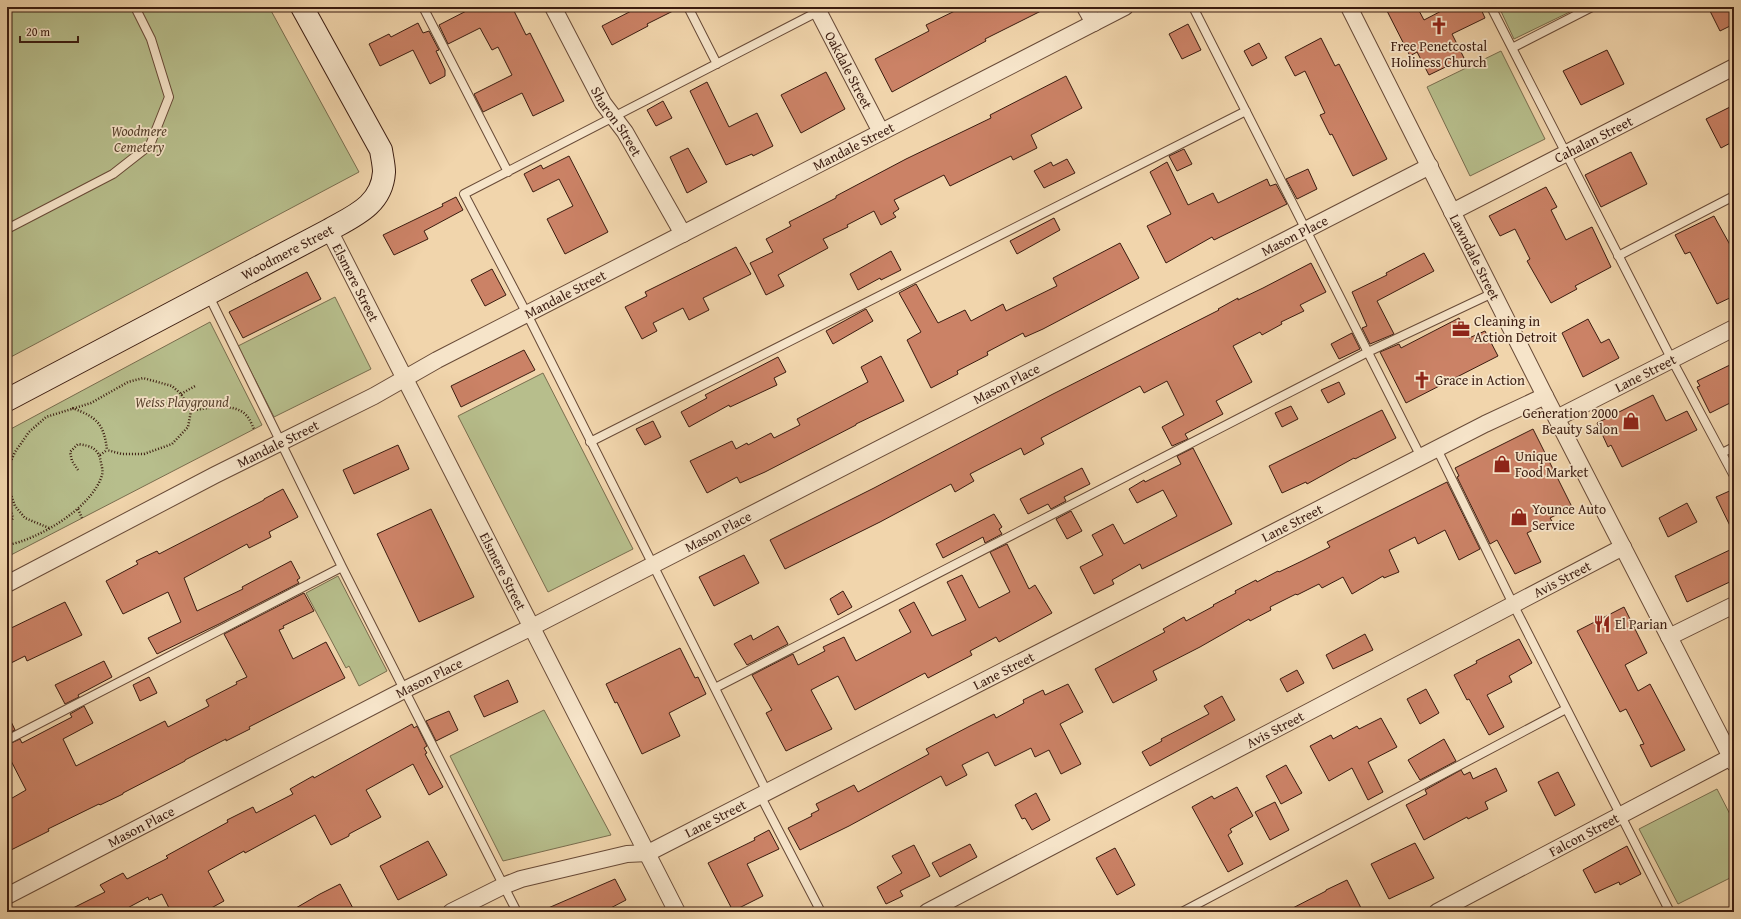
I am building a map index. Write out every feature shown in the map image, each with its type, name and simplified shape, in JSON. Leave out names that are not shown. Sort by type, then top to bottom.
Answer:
[{"type":"street","name":"Woodmere Street","points":[[7,400],[329,230],[366,209],[377,195],[382,184],[384,172],[381,150],[302,7]]},
{"type":"street","name":"Sharon Street","points":[[553,7],[603,103],[625,132],[682,234]]},
{"type":"street","points":[[1085,7],[1094,23]]},
{"type":"street","name":"Mandale Street","points":[[7,584],[374,396],[405,378],[682,234],[1125,7]]},
{"type":"street","name":"Lawndale Street","points":[[1348,7],[1430,166],[1545,396],[1733,760]]},
{"type":"street","name":"Oakdale Street","points":[[821,8],[881,132]]},
{"type":"street","name":"Cahalan Street","points":[[1452,212],[1734,67]]},
{"type":"street","name":"Mason Place","points":[[7,896],[404,690],[532,627],[1430,166]]},
{"type":"street","name":"Elsmere Street","points":[[329,230],[677,912]]},
{"type":"street","name":"Lane Street","points":[[1557,418],[1734,328]]},
{"type":"street","name":"Lane Street","points":[[451,912],[503,886],[521,879],[620,856],[648,853],[1421,457],[1545,396]]},
{"type":"street","name":"Avis Street","points":[[927,912],[1623,547]]},
{"type":"street","points":[[1669,637],[1734,605]]},
{"type":"street","name":"Falcon Street","points":[[1437,912],[1621,815],[1733,760]]},
{"type":"lane","points":[[7,229],[113,174],[150,145],[169,97],[152,39],[135,7]]},
{"type":"lane","points":[[423,7],[508,172]]},
{"type":"lane","points":[[688,7],[717,64]]},
{"type":"lane","points":[[1193,7],[1421,457]]},
{"type":"lane","points":[[1491,7],[1618,256],[1734,476]]},
{"type":"lane","points":[[1512,48],[1592,7]]},
{"type":"lane","points":[[821,8],[614,118],[464,194],[527,314],[715,688],[821,912]]},
{"type":"lane","points":[[590,442],[1246,111]]},
{"type":"lane","points":[[1618,256],[1734,196]]},
{"type":"lane","points":[[715,688],[1368,352],[1493,292]]},
{"type":"lane","points":[[208,294],[280,443],[517,912]]},
{"type":"lane","points":[[1722,453],[1734,447]]},
{"type":"lane","points":[[1437,449],[1513,604],[1670,912]]},
{"type":"lane","points":[[7,740],[342,567]]},
{"type":"lane","points":[[1182,912],[1566,709]]},
{"type":"path","points":[[50,528],[25,518],[16,508],[9,489],[7,470],[15,452],[29,432],[46,417],[91,403],[128,382],[143,378],[172,386],[181,394],[191,411],[188,427],[172,444],[144,454],[122,454],[107,450]]},
{"type":"path","points":[[181,394],[195,386]]},
{"type":"path","points":[[191,411],[212,407],[231,408],[246,414],[254,429]]},
{"type":"path","points":[[72,408],[88,414],[101,424],[106,439],[107,450]]},
{"type":"path","points":[[7,545],[32,538],[50,528],[78,509],[96,489],[102,474],[100,455],[90,446],[78,444],[70,452],[72,460],[78,470]]},
{"type":"path","points":[[100,455],[107,450]]},
{"type":"path","points":[[11,512],[16,508]]},
{"type":"path","points":[[7,509],[11,512],[13,518],[9,524],[7,524]]},
{"type":"path","points":[[78,509],[82,518]]},
{"type":"green space","name":"Woodmere Cemetery","points":[[7,7],[269,7],[359,172],[7,359]]},
{"type":"green space","points":[[1499,7],[1580,7],[1514,39]]},
{"type":"green space","points":[[1501,51],[1545,139],[1470,176],[1427,87]]},
{"type":"green space","points":[[335,297],[371,369],[274,417],[238,346]]},
{"type":"green space","name":"Weiss Playground","points":[[210,322],[262,425],[7,557],[7,431]]},
{"type":"green space","points":[[543,373],[633,549],[548,592],[458,416]]},
{"type":"green space","points":[[338,576],[387,671],[359,686],[349,666],[346,668],[306,593]]},
{"type":"green space","points":[[544,710],[611,835],[503,861],[450,756]]},
{"type":"green space","points":[[1717,789],[1734,822],[1734,876],[1678,904],[1639,829]]},
{"type":"building","points":[[474,7],[512,7],[526,35],[530,33],[564,101],[533,116],[522,93],[483,112],[474,94],[512,75],[498,47],[492,50],[480,28],[448,44],[439,25]]},
{"type":"building","points":[[639,7],[681,7],[647,24],[648,26],[612,45],[602,26]]},
{"type":"building","points":[[963,7],[1049,7],[985,39],[986,41],[892,92],[875,59],[929,31],[926,25]]},
{"type":"building","points":[[1385,7],[1417,7],[1424,20],[1449,7],[1480,7],[1485,18],[1452,34],[1464,58],[1429,75],[1417,52],[1410,56]]},
{"type":"building","points":[[1708,7],[1734,7],[1734,24],[1720,31]]},
{"type":"building","points":[[418,23],[423,33],[429,31],[439,50],[436,51],[445,70],[445,76],[430,84],[413,50],[380,66],[369,44],[389,34],[391,37]]},
{"type":"building","points":[[1188,24],[1201,50],[1182,59],[1169,34]]},
{"type":"building","points":[[1321,38],[1335,66],[1339,64],[1387,159],[1353,176],[1332,134],[1330,135],[1320,115],[1325,113],[1305,71],[1295,76],[1285,57]]},
{"type":"building","points":[[1259,43],[1267,58],[1252,66],[1244,51]]},
{"type":"building","points":[[1607,50],[1624,84],[1581,105],[1563,71]]},
{"type":"building","points":[[826,72],[845,109],[801,133],[781,95]]},
{"type":"building","points":[[1066,76],[1082,108],[1031,135],[1037,148],[1013,160],[1011,156],[950,186],[944,175],[894,200],[899,209],[893,213],[896,217],[881,225],[874,211],[847,225],[848,227],[823,239],[828,248],[778,275],[784,286],[766,295],[750,263],[773,252],[766,239],[791,226],[789,222],[906,159],[991,118],[990,115]]},
{"type":"building","points":[[707,82],[729,127],[757,113],[773,146],[753,156],[752,154],[726,165],[690,91]]},
{"type":"building","points":[[663,101],[672,118],[656,126],[647,110]]},
{"type":"building","points":[[1734,105],[1734,141],[1721,148],[1706,119]]},
{"type":"building","points":[[688,148],[707,182],[687,193],[670,157]]},
{"type":"building","points":[[1184,149],[1192,164],[1177,171],[1169,156]]},
{"type":"building","points":[[1631,152],[1647,184],[1601,207],[1585,175]]},
{"type":"building","points":[[569,156],[608,232],[565,254],[547,219],[573,206],[559,179],[533,192],[524,174],[541,165],[543,169]]},
{"type":"building","points":[[1067,159],[1075,173],[1044,188],[1034,171],[1051,162],[1053,166]]},
{"type":"building","points":[[1167,162],[1188,205],[1213,193],[1218,203],[1267,179],[1270,186],[1276,184],[1287,204],[1214,240],[1212,237],[1166,263],[1147,226],[1171,214],[1150,172]]},
{"type":"building","points":[[1308,169],[1317,189],[1297,199],[1286,179]]},
{"type":"building","points":[[1546,187],[1557,207],[1551,210],[1566,240],[1592,227],[1611,267],[1575,286],[1577,289],[1551,303],[1527,261],[1530,259],[1515,229],[1500,236],[1489,216]]},
{"type":"building","points":[[456,197],[463,210],[424,231],[428,239],[394,255],[383,235],[443,206],[442,204]]},
{"type":"building","points":[[1714,216],[1734,252],[1734,296],[1717,304],[1690,252],[1685,254],[1675,235]]},
{"type":"building","points":[[1054,218],[1060,230],[1017,254],[1010,241]]},
{"type":"building","points":[[1120,243],[1139,278],[1043,329],[1025,337],[1023,333],[987,352],[988,355],[957,371],[958,374],[931,388],[907,340],[921,332],[899,293],[916,284],[938,323],[965,310],[971,321],[1003,304],[1006,311],[1057,286],[1053,278]]},
{"type":"building","points":[[736,247],[751,274],[703,298],[709,310],[689,320],[683,308],[653,323],[657,331],[642,339],[625,307],[647,296],[645,292]]},
{"type":"building","points":[[891,251],[901,270],[881,280],[880,278],[858,290],[850,274]]},
{"type":"building","points":[[1424,253],[1434,271],[1377,301],[1394,334],[1370,344],[1362,328],[1367,326],[1352,292],[1387,275],[1386,273]]},
{"type":"building","points":[[1311,263],[1326,292],[1300,305],[1304,311],[1281,322],[1282,324],[1262,335],[1260,332],[1233,346],[1252,382],[1216,401],[1223,414],[1185,434],[1188,439],[1172,446],[1162,427],[1184,415],[1167,381],[1144,393],[1140,386],[1041,438],[1044,444],[1024,455],[1021,448],[970,474],[974,481],[955,492],[951,484],[880,522],[785,569],[770,540],[1219,310],[1218,309],[1238,298],[1238,300]]},
{"type":"building","points":[[492,269],[506,295],[485,306],[471,280]]},
{"type":"building","points":[[307,272],[321,299],[243,338],[229,312]]},
{"type":"building","points":[[866,309],[873,321],[833,344],[826,331]]},
{"type":"building","name":"Grace in Action","points":[[1459,318],[1469,338],[1485,331],[1498,356],[1406,403],[1380,352],[1399,344],[1401,348]]},
{"type":"building","points":[[1588,319],[1601,343],[1609,339],[1619,358],[1583,377],[1562,333]]},
{"type":"building","points":[[1352,333],[1360,349],[1339,359],[1331,344]]},
{"type":"building","points":[[524,350],[535,370],[461,407],[451,386]]},
{"type":"building","points":[[881,356],[904,401],[856,424],[765,472],[740,483],[737,477],[707,493],[690,461],[732,441],[736,449],[747,443],[748,445],[771,433],[774,438],[800,425],[797,419],[868,382],[861,367]]},
{"type":"building","points":[[778,357],[786,372],[774,378],[777,385],[730,407],[729,405],[689,427],[681,412],[707,398],[705,395]]},
{"type":"building","points":[[1734,363],[1734,401],[1710,413],[1697,387],[1700,386],[1697,381]]},
{"type":"building","points":[[1339,382],[1345,394],[1328,403],[1321,390]]},
{"type":"building","points":[[1653,395],[1666,421],[1687,411],[1697,430],[1622,467],[1611,445],[1608,447],[1597,423]]},
{"type":"building","points":[[1291,406],[1298,419],[1282,427],[1275,413]]},
{"type":"building","points":[[1382,410],[1396,438],[1355,459],[1354,458],[1307,484],[1306,482],[1282,493],[1269,466]]},
{"type":"building","points":[[653,421],[661,437],[645,445],[636,429]]},
{"type":"building","name":"Younce Auto Service","points":[[1533,429],[1572,507],[1550,518],[1552,521],[1527,533],[1541,562],[1515,574],[1497,540],[1490,544],[1457,477],[1459,476],[1455,468]]},
{"type":"building","points":[[398,445],[409,469],[354,494],[343,470]]},
{"type":"building","points":[[1193,448],[1232,524],[1142,569],[1140,564],[1112,580],[1114,584],[1094,594],[1080,567],[1103,555],[1092,535],[1113,524],[1124,544],[1177,516],[1163,490],[1137,503],[1129,489],[1144,480],[1145,482],[1181,464],[1177,456]]},
{"type":"building","points":[[1082,468],[1090,484],[1064,497],[1066,501],[1051,509],[1048,504],[1028,514],[1020,499]]},
{"type":"building","points":[[1447,482],[1480,549],[1459,560],[1445,530],[1418,544],[1415,537],[1389,550],[1399,572],[1384,578],[1383,576],[1352,594],[1343,577],[1322,588],[1319,584],[1297,595],[1296,594],[1270,607],[1271,610],[1250,621],[1249,619],[1200,647],[1153,671],[1157,680],[1113,703],[1095,669],[1165,632],[1163,629],[1184,617],[1186,621],[1214,606],[1213,605],[1236,593],[1235,591],[1256,580],[1257,582],[1330,547],[1327,542]]},
{"type":"building","points":[[283,489],[298,517],[269,532],[271,537],[249,548],[247,544],[184,578],[197,611],[243,589],[242,587],[291,561],[300,578],[297,580],[299,583],[157,654],[148,638],[181,622],[168,592],[123,614],[106,581],[138,564],[136,561],[157,551],[159,554]]},
{"type":"building","points":[[1734,489],[1734,534],[1716,497]]},
{"type":"building","points":[[1687,503],[1697,522],[1668,537],[1659,518]]},
{"type":"building","points":[[431,509],[474,597],[419,622],[377,534]]},
{"type":"building","points":[[1071,511],[1082,531],[1067,539],[1056,519]]},
{"type":"building","points":[[994,514],[1002,527],[999,529],[1002,534],[985,543],[983,537],[943,558],[936,544]]},
{"type":"building","points":[[1007,544],[1029,589],[1035,585],[1052,613],[999,642],[996,637],[970,651],[972,655],[928,678],[925,673],[855,710],[838,676],[811,690],[832,729],[786,751],[766,713],[772,710],[752,675],[793,654],[798,665],[825,651],[823,647],[844,637],[856,661],[911,632],[899,610],[914,602],[932,636],[966,620],[947,582],[962,575],[979,608],[1010,592],[990,552]]},
{"type":"building","points":[[1734,548],[1734,580],[1687,602],[1675,576]]},
{"type":"building","points":[[744,555],[759,583],[714,606],[699,577]]},
{"type":"building","points":[[843,591],[852,607],[838,615],[830,599]]},
{"type":"building","points":[[304,593],[314,611],[283,626],[284,628],[279,630],[293,659],[326,642],[345,678],[249,727],[250,729],[226,741],[226,739],[123,794],[48,829],[49,831],[7,852],[7,801],[26,790],[7,753],[7,745],[20,739],[22,743],[72,717],[70,714],[84,706],[93,723],[63,739],[76,766],[165,721],[168,727],[209,706],[206,700],[237,684],[236,682],[247,677],[224,634]]},
{"type":"building","points":[[65,602],[82,635],[27,661],[25,656],[7,665],[7,630]]},
{"type":"building","points":[[1624,607],[1647,653],[1625,665],[1638,691],[1650,684],[1685,750],[1651,767],[1640,745],[1644,744],[1626,709],[1620,712],[1577,631]]},
{"type":"building","points":[[778,626],[788,644],[747,665],[734,644],[751,635],[753,640]]},
{"type":"building","points":[[1365,634],[1373,650],[1333,669],[1326,655]]},
{"type":"building","points":[[1519,639],[1532,663],[1509,676],[1512,682],[1487,695],[1504,727],[1489,735],[1469,699],[1467,700],[1454,675],[1477,663],[1476,661]]},
{"type":"building","points":[[680,648],[695,678],[698,677],[706,694],[669,713],[680,736],[642,754],[617,702],[615,703],[606,684]]},
{"type":"building","points":[[104,661],[112,677],[78,695],[79,697],[65,704],[55,685]]},
{"type":"building","points":[[1297,670],[1304,683],[1287,692],[1280,679]]},
{"type":"building","points":[[149,677],[157,693],[140,701],[133,685]]},
{"type":"building","points":[[508,680],[518,702],[484,717],[474,696]]},
{"type":"building","points":[[1068,684],[1083,712],[1060,724],[1081,764],[1061,774],[1049,750],[1035,757],[1031,748],[995,766],[988,752],[962,765],[967,775],[946,786],[941,776],[849,826],[800,850],[788,828],[812,816],[811,814],[819,810],[816,804],[854,785],[858,792],[929,754],[926,749],[970,726],[994,714],[996,718],[1024,703],[1023,700],[1043,690],[1045,695]]},
{"type":"building","points":[[1426,689],[1439,713],[1420,724],[1407,699]]},
{"type":"building","points":[[1222,696],[1235,720],[1150,766],[1142,752],[1162,741],[1161,739],[1209,714],[1204,706]]},
{"type":"building","points":[[449,711],[458,730],[436,741],[426,721]]},
{"type":"building","points":[[7,713],[15,730],[7,734]]},
{"type":"building","points":[[1381,718],[1397,747],[1368,762],[1383,792],[1368,800],[1352,768],[1329,781],[1310,746],[1331,735],[1333,739],[1357,726],[1359,729]]},
{"type":"building","points":[[412,724],[414,728],[417,726],[427,746],[424,748],[427,753],[425,754],[443,787],[429,795],[413,764],[366,790],[381,817],[349,834],[349,836],[331,845],[315,815],[245,853],[244,851],[208,871],[224,901],[204,912],[171,912],[162,894],[149,900],[148,897],[120,912],[65,912],[105,892],[100,885],[123,873],[127,879],[168,858],[166,856],[228,822],[227,820],[253,807],[256,813],[293,794],[290,789],[313,776],[314,778]]},
{"type":"building","points":[[1444,739],[1456,761],[1420,780],[1408,760]]},
{"type":"building","points":[[1286,765],[1302,793],[1281,804],[1266,776]]},
{"type":"building","points":[[1496,768],[1507,791],[1485,802],[1488,809],[1468,819],[1467,817],[1424,840],[1406,805],[1427,794],[1425,790],[1461,770],[1464,775],[1470,772],[1473,779]]},
{"type":"building","points":[[1558,772],[1575,805],[1555,816],[1538,782]]},
{"type":"building","points":[[1237,787],[1253,816],[1230,829],[1232,832],[1228,835],[1243,864],[1228,872],[1192,807],[1212,796],[1214,799]]},
{"type":"building","points":[[1036,793],[1050,820],[1032,830],[1025,818],[1022,819],[1015,805]]},
{"type":"building","points":[[1275,802],[1289,830],[1270,840],[1255,812]]},
{"type":"building","points":[[769,830],[779,849],[747,864],[763,896],[733,911],[708,863],[755,840],[754,838]]},
{"type":"building","points":[[428,841],[447,875],[398,900],[380,866]]},
{"type":"building","points":[[1415,843],[1434,878],[1389,899],[1371,864]]},
{"type":"building","points":[[970,844],[977,857],[940,877],[932,863]]},
{"type":"building","points":[[914,845],[930,876],[900,891],[903,896],[886,904],[877,887],[902,873],[892,856]]},
{"type":"building","points":[[1627,846],[1641,874],[1620,885],[1619,882],[1595,893],[1583,870]]},
{"type":"building","points":[[1115,848],[1135,885],[1117,895],[1096,858]]},
{"type":"building","points":[[615,879],[626,900],[603,912],[539,912]]},
{"type":"building","points":[[1347,880],[1363,912],[1285,912],[1326,890]]},
{"type":"building","points":[[340,884],[355,912],[289,912],[320,894]]},
{"type":"place","name":"Free Penetcostal Holiness Church","points":[[1439,26]]},
{"type":"place","name":"Cleaning in Action Detroit","points":[[1461,329]]},
{"type":"place","name":"Grace in Action","points":[[1422,380]]},
{"type":"place","name":"Generation 2000 Beauty Salon","points":[[1631,421]]},
{"type":"place","name":"Unique Food Market","points":[[1502,464]]},
{"type":"place","name":"Younce Auto Service","points":[[1519,517]]},
{"type":"place","name":"El Parian","points":[[1602,624]]}]
